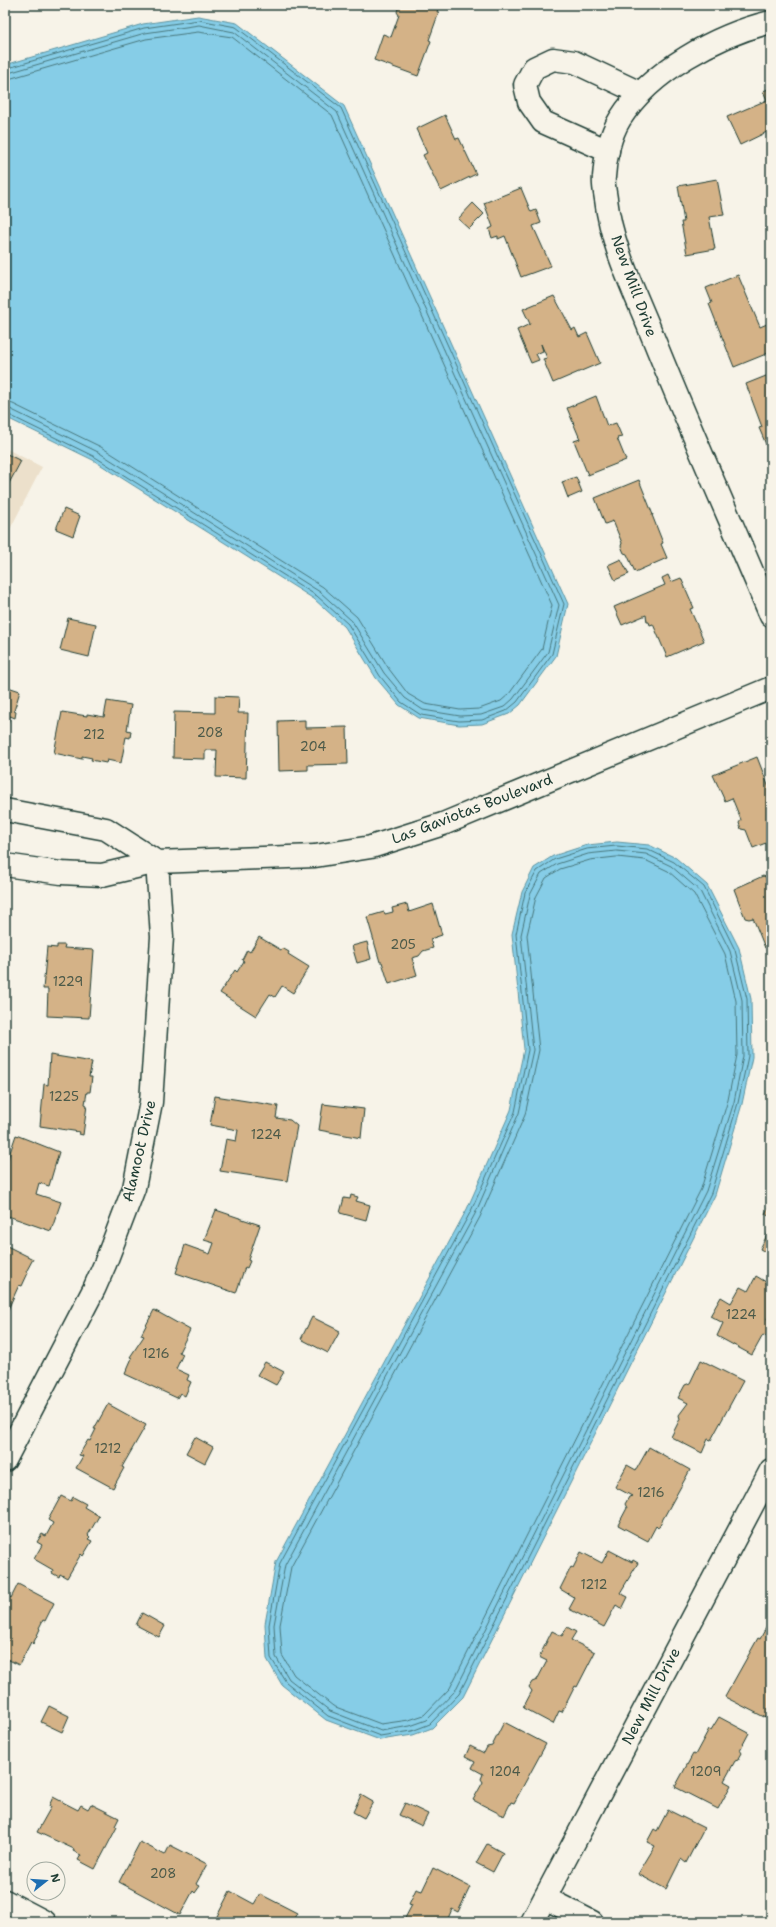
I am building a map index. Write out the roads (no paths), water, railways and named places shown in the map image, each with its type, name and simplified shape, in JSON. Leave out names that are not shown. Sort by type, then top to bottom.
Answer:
[{"type":"street","name":"New Mill Drive","points":[[771,22],[727,36],[693,54],[656,78],[631,102],[619,121],[608,151],[604,178],[608,211],[619,254],[656,346],[771,616]]},
{"type":"street","points":[[608,151],[543,122],[530,102],[525,85],[534,68],[553,59],[574,62],[640,93]]},
{"type":"street","name":"Las Gaviotas Boulevard","points":[[5,865],[61,873],[102,875],[157,862],[315,856],[370,847],[443,824],[771,688]]},
{"type":"street","points":[[5,810],[106,829],[157,862]]},
{"type":"street","name":"Alamoot Drive","points":[[5,1460],[106,1264],[134,1188],[152,1102],[157,1032],[162,937],[157,862]]},
{"type":"street","name":"New Mill Drive","points":[[532,1922],[771,1470]]},
{"type":"street","points":[[545,1898],[592,1922]]},
{"type":"street","points":[[5,1901],[45,1922]]},
{"type":"water","points":[[198,16],[237,23],[344,106],[568,604],[556,656],[520,705],[509,714],[482,724],[459,725],[419,718],[399,705],[376,678],[345,627],[314,599],[93,460],[5,417],[5,65],[143,24]]},
{"type":"water","points":[[617,842],[649,845],[676,858],[707,885],[739,948],[751,999],[752,1057],[742,1104],[715,1195],[463,1697],[432,1728],[413,1735],[380,1740],[326,1720],[282,1685],[267,1659],[265,1624],[276,1562],[467,1209],[511,1110],[524,1049],[512,934],[522,892],[534,868],[553,856],[587,845]]}]
